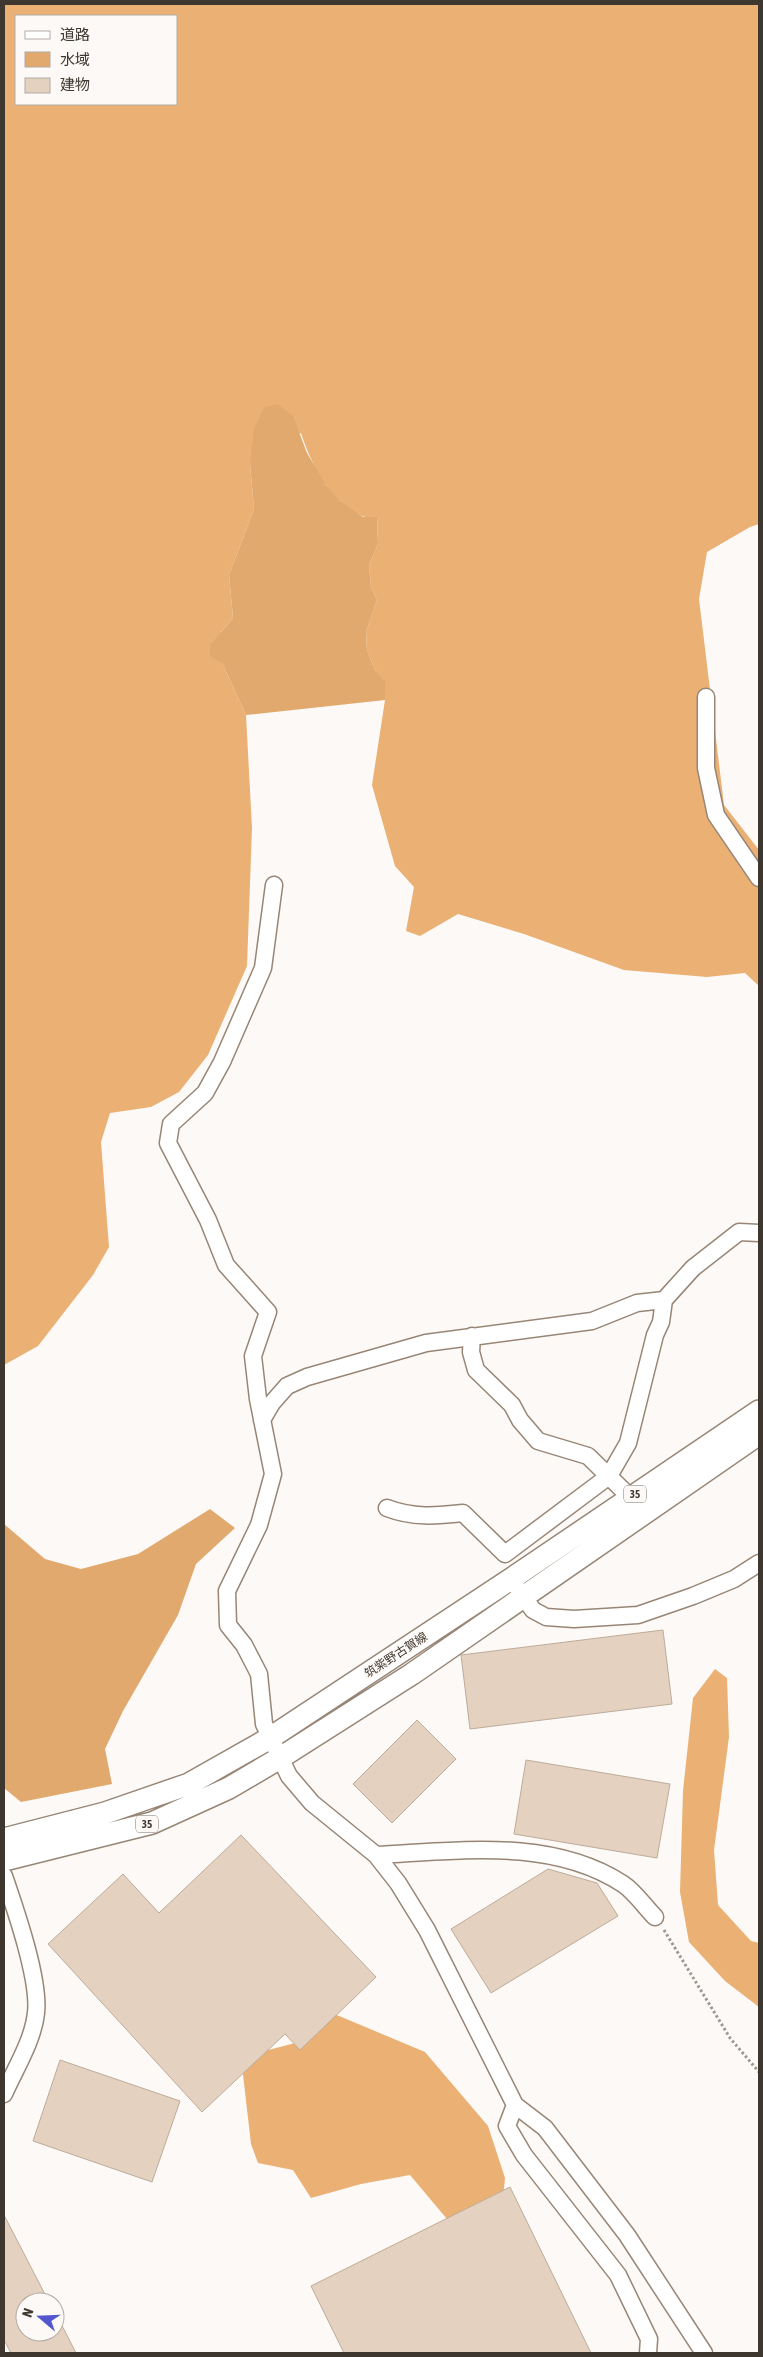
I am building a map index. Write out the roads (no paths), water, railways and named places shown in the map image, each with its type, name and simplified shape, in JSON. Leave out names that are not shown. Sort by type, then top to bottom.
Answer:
[{"type":"main road","name":"筑紫野古賀線","points":[[4,1839],[105,1813],[189,1784],[270,1738],[511,1579],[759,1410]]},
{"type":"main road","name":"筑紫野古賀線","points":[[4,1860],[152,1822],[229,1788],[280,1758],[412,1674],[759,1434]]},
{"type":"street","points":[[706,697],[706,768],[716,815],[759,878]]},
{"type":"street","points":[[274,885],[263,968],[222,1062],[205,1093],[171,1124],[168,1143],[208,1220],[226,1265],[268,1312],[253,1356],[262,1420],[273,1474],[259,1525],[227,1591],[228,1625],[244,1645],[259,1674],[264,1724],[289,1776],[312,1803],[376,1855],[398,1883],[427,1930],[515,2104],[545,2128],[621,2228],[659,2282],[704,2353]]},
{"type":"street","points":[[387,1508],[403,1514],[431,1517],[463,1513],[505,1554],[610,1476],[628,1442],[655,1335],[661,1322],[664,1300],[693,1268],[739,1232],[759,1233]]},
{"type":"street","points":[[262,1420],[272,1403],[287,1386],[307,1376],[426,1343],[592,1321],[637,1303],[664,1300]]},
{"type":"street","points":[[472,1336],[471,1352],[476,1370],[512,1405],[520,1420],[538,1440],[588,1456],[630,1497]]},
{"type":"street","points":[[511,1579],[533,1610],[546,1617],[574,1619],[638,1614],[693,1596],[734,1579],[759,1563]]},
{"type":"street","points":[[376,1855],[478,1850],[540,1853],[600,1871],[624,1886],[655,1917]]},
{"type":"street","points":[[4,1876],[36,1990],[36,2012],[32,2030],[4,2094]]},
{"type":"street","points":[[515,2104],[507,2126],[524,2155],[618,2275],[649,2339],[648,2353]]},
{"type":"water","points":[[278,404],[293,416],[307,453],[326,485],[340,501],[363,517],[377,517],[378,544],[369,565],[371,587],[377,600],[366,632],[367,650],[375,670],[385,682],[385,700],[246,715],[222,663],[210,656],[211,644],[233,618],[229,575],[254,509],[250,464],[254,429],[264,408]]},
{"type":"water","points":[[210,1509],[235,1528],[196,1564],[178,1615],[123,1711],[105,1749],[112,1784],[21,1802],[4,1788],[4,1524],[45,1559],[81,1569],[138,1554]]}]
